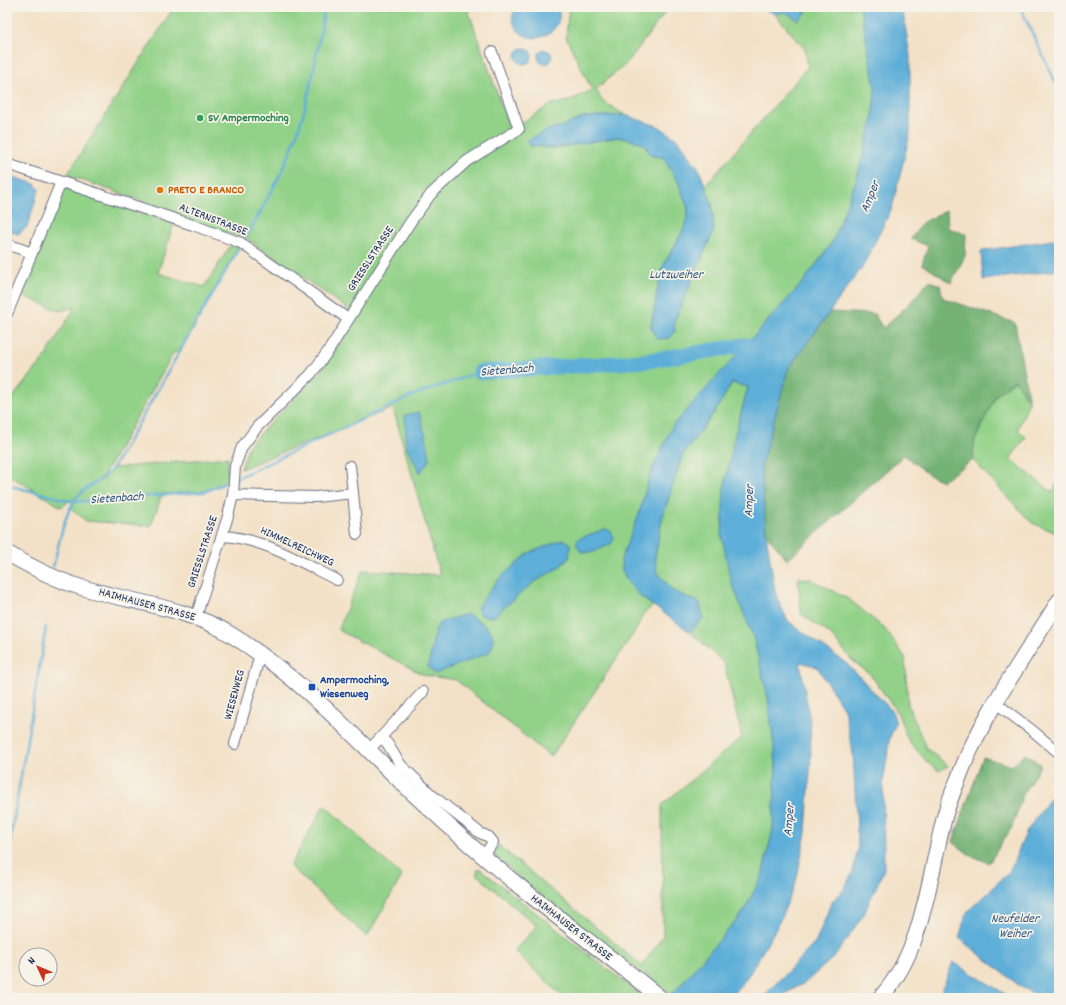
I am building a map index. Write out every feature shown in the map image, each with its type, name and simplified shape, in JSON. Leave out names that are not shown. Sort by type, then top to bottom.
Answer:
[{"type":"main road","name":"HAIMHAUSER STRASSE","points":[[7,553],[38,570],[75,585],[196,617],[228,633],[263,655],[320,701],[398,779],[484,856],[556,918],[660,998]]},
{"type":"main road","points":[[880,998],[891,986],[913,943],[943,821],[959,776],[975,741],[996,703],[1059,601]]},
{"type":"street","name":"GRIESSLSTRASSE","points":[[196,617],[222,536],[233,495],[235,466],[242,447],[258,427],[311,374],[411,221],[439,185],[467,161],[519,129],[492,52]]},
{"type":"street","name":"ALTERNSTRASSE","points":[[7,164],[193,224],[241,243],[348,319]]},
{"type":"street","points":[[7,314],[61,182]]},
{"type":"street","points":[[7,244],[32,253]]},
{"type":"street","points":[[350,466],[357,534]]},
{"type":"street","points":[[233,495],[316,498],[353,493]]},
{"type":"street","name":"HIMMELREICHWEG","points":[[222,536],[239,537],[256,541],[337,580]]},
{"type":"street","name":"WIESENWEG","points":[[235,744],[259,658],[263,655]]},
{"type":"street","points":[[369,750],[423,692]]},
{"type":"street","points":[[996,703],[1059,753]]},
{"type":"street","points":[[380,738],[387,743],[400,764],[428,792],[480,832],[489,837],[493,842],[484,856]]},
{"type":"green space","points":[[174,7],[467,7],[510,130],[552,104],[569,101],[592,90],[566,37],[569,7],[669,7],[628,62],[596,89],[602,101],[625,115],[584,117],[564,126],[550,129],[531,146],[555,148],[618,137],[643,143],[652,156],[663,157],[679,184],[688,208],[686,225],[661,270],[651,327],[657,338],[673,322],[714,230],[712,204],[705,186],[808,67],[805,49],[775,14],[785,12],[806,13],[804,7],[860,7],[876,87],[873,118],[857,178],[833,241],[805,280],[650,474],[640,511],[641,597],[653,606],[643,614],[637,628],[551,757],[456,680],[424,675],[338,630],[363,570],[440,575],[393,408],[241,469],[249,445],[320,372],[358,316],[240,234],[238,237],[167,213],[139,200],[67,175]],"holes":[[[570,544],[569,558],[559,567],[533,583],[493,617],[499,579],[529,553]]]},
{"type":"green space","points":[[62,187],[174,223],[158,273],[204,287],[232,243],[239,248],[178,353],[174,352],[104,475],[84,491],[106,477],[113,468],[228,457],[227,482],[206,491],[162,494],[151,526],[86,521],[71,508],[80,494],[61,507],[7,474],[7,404],[44,359],[75,307],[59,311],[19,294]]},
{"type":"green space","points":[[947,210],[948,228],[966,234],[965,256],[951,283],[922,264],[928,246],[911,239],[922,223]]},
{"type":"green space","points":[[929,281],[940,285],[943,298],[1015,323],[1029,402],[1015,380],[996,395],[974,442],[973,460],[942,481],[928,474],[904,455],[787,560],[766,534],[761,466],[788,369],[830,312],[874,314],[883,328],[910,303]]},
{"type":"green space","points":[[1015,380],[1029,402],[1018,429],[1026,437],[1010,459],[1052,492],[1059,480],[1059,534],[1032,523],[973,460],[974,442],[996,395]]},
{"type":"green space","points":[[732,383],[748,387],[734,439],[724,489],[722,537],[754,640],[768,698],[776,763],[773,829],[762,876],[743,913],[672,995],[574,922],[491,854],[498,845],[642,966],[663,936],[662,805],[742,737],[724,663],[690,632],[703,618],[700,603],[673,591],[657,572],[655,557],[662,519],[682,456],[716,410]]},
{"type":"green space","points":[[798,578],[811,579],[850,600],[884,628],[905,657],[908,705],[926,748],[948,766],[939,771],[927,762],[908,740],[898,714],[871,675],[852,660],[830,634],[801,614]]},
{"type":"green space","points":[[1025,754],[1041,765],[1024,792],[1012,827],[989,863],[970,855],[953,842],[983,757],[1012,766]]},
{"type":"green space","points":[[324,805],[402,876],[367,937],[290,866]]},
{"type":"green space","points":[[479,868],[644,998],[564,998],[514,951],[537,926],[476,874]]},
{"type":"water","points":[[515,7],[557,7],[559,14],[558,21],[551,32],[545,36],[538,38],[524,35],[517,29],[512,20]]},
{"type":"water","points":[[761,7],[804,7],[806,13],[798,20],[785,12],[775,14]]},
{"type":"water","name":"Amper","points":[[860,7],[902,7],[910,56],[910,134],[892,208],[863,266],[788,369],[761,466],[766,534],[776,596],[788,621],[847,664],[892,711],[896,723],[890,737],[883,784],[884,869],[864,914],[836,955],[806,982],[777,998],[762,998],[816,942],[831,903],[844,889],[853,872],[858,847],[853,753],[844,709],[817,667],[800,662],[810,721],[811,757],[806,833],[796,882],[778,925],[750,973],[730,998],[669,998],[743,913],[762,876],[773,829],[776,763],[768,698],[754,640],[730,578],[722,537],[724,489],[734,439],[748,387],[732,383],[716,410],[682,456],[662,519],[655,557],[657,572],[673,591],[700,603],[703,618],[690,632],[641,597],[627,581],[622,570],[621,559],[640,511],[650,474],[673,425],[805,280],[833,241],[857,178],[873,118],[875,87]]},
{"type":"water","points":[[521,48],[527,48],[532,53],[530,62],[527,64],[521,64],[516,59],[516,53]]},
{"type":"water","points":[[542,50],[548,50],[552,54],[552,60],[548,64],[542,64],[538,60],[538,54]]},
{"type":"water","name":"Lutzweiher","points":[[625,115],[660,127],[679,141],[699,169],[712,204],[714,230],[674,322],[675,331],[670,338],[657,339],[651,327],[661,270],[686,225],[688,208],[679,184],[663,157],[652,156],[643,143],[618,137],[555,148],[531,146],[526,141],[550,129],[564,126],[584,117]]},
{"type":"water","points":[[7,175],[35,184],[39,190],[27,227],[18,234],[7,230]]},
{"type":"water","points":[[1059,239],[1059,270],[983,280],[981,251]]},
{"type":"water","points":[[419,412],[430,459],[420,473],[406,445],[405,415]]},
{"type":"water","points":[[605,529],[611,531],[614,538],[611,544],[594,552],[581,552],[576,543],[580,538]]},
{"type":"water","points":[[564,539],[570,544],[569,558],[559,567],[533,583],[493,617],[481,615],[477,607],[499,579],[529,553]]},
{"type":"water","points":[[466,614],[489,629],[493,640],[492,646],[488,653],[435,674],[428,667],[435,631],[439,623]]},
{"type":"water","name":"Neufelder Weiher","points":[[1059,786],[1059,998],[1043,998],[1021,987],[959,938],[967,912],[1009,872],[1027,831]]},
{"type":"water","points":[[953,962],[1012,998],[939,998]]},
{"type":"waterway","points":[[246,237],[285,165],[297,134],[309,91],[325,7]]},
{"type":"waterway","points":[[1020,7],[1059,90]]},
{"type":"waterway","points":[[53,567],[63,527],[71,507],[82,492],[110,472],[113,468],[239,248]]},
{"type":"waterway","name":"Sietenbach","points":[[480,372],[646,361],[746,345],[765,349]]},
{"type":"waterway","name":"Sietenbach","points":[[237,478],[414,395],[480,372]]},
{"type":"waterway","name":"Sietenbach","points":[[7,485],[75,502],[204,492],[227,482]]},
{"type":"waterway","points":[[7,859],[46,627]]},
{"type":"place","name":"SV Ampermoching","points":[[200,118]]},
{"type":"place","name":"PRETO E BRANCO","points":[[160,190]]},
{"type":"place","name":"Ampermoching, Wiesenweg","points":[[312,687]]}]
